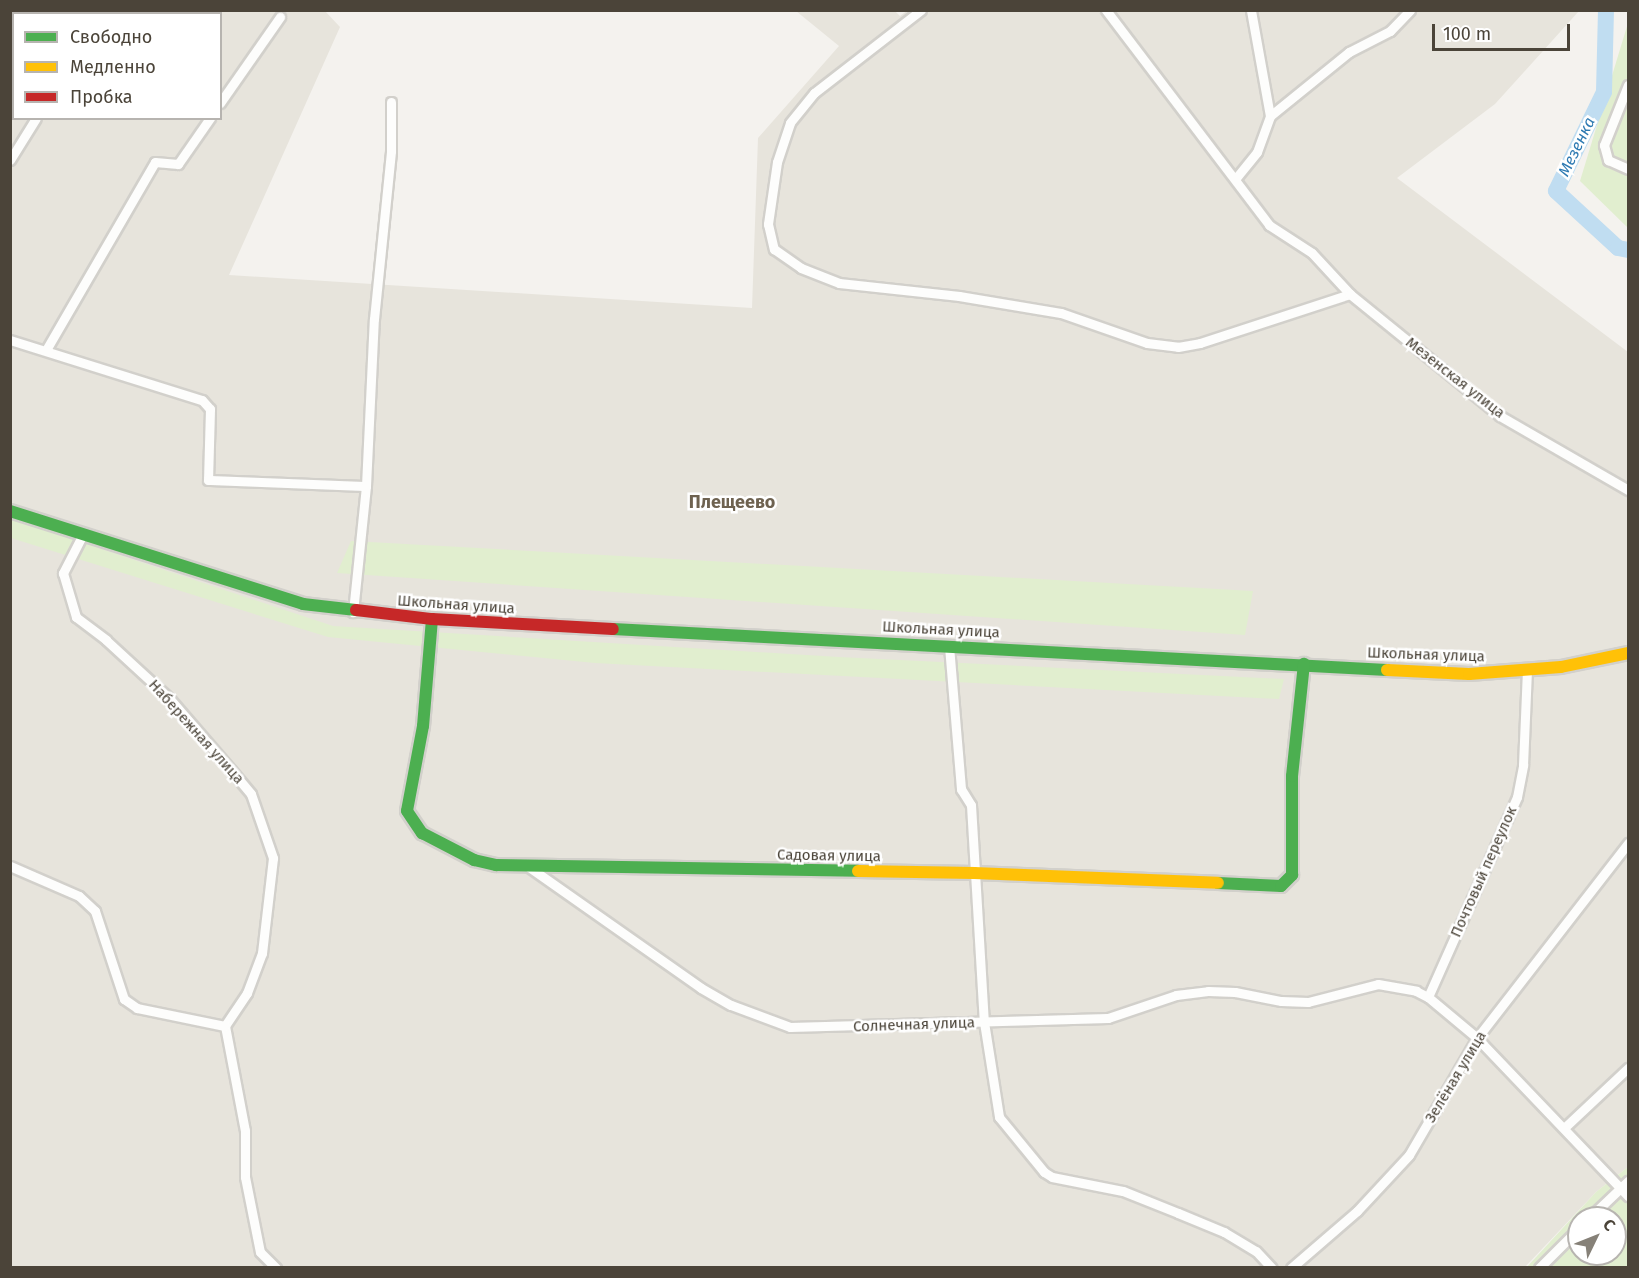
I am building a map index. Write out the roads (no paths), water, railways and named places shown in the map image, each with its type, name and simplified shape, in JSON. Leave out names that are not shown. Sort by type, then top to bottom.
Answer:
[{"type":"main road","name":"Школьная улица","points":[[10,511],[82,536],[303,604],[353,612],[432,619],[1470,674],[1562,667],[1629,653]]},
{"type":"main road","name":"Садовая улица","points":[[432,619],[423,726],[408,799],[408,811],[412,822],[422,833],[474,860],[528,867],[974,873],[1281,886],[1292,875],[1294,865],[1292,777],[1304,664]]},
{"type":"street","points":[[921,10],[814,93],[790,123],[777,162],[768,224],[774,249],[801,268],[839,283],[959,296],[1061,313],[1147,343],[1178,347],[1200,344],[1350,294]]},
{"type":"street","name":"Мезенская улица","points":[[1106,10],[1236,178],[1269,225],[1312,253],[1350,294],[1500,416],[1629,490]]},
{"type":"street","points":[[1236,178],[1257,152],[1270,116],[1251,10]]},
{"type":"street","points":[[1270,116],[1349,52],[1390,31],[1410,10]]},
{"type":"street","points":[[222,100],[280,17]]},
{"type":"street","points":[[1629,86],[1604,145],[1608,160],[1629,169]]},
{"type":"street","points":[[353,612],[366,486],[374,319],[391,151],[391,102]]},
{"type":"street","points":[[10,160],[33,120]]},
{"type":"street","points":[[46,350],[155,162],[178,164],[209,120]]},
{"type":"street","points":[[10,340],[202,400],[210,409],[208,480],[366,486]]},
{"type":"street","name":"Набережная улица","points":[[82,536],[63,573],[76,617],[106,640],[169,698],[238,778],[251,794],[273,858],[262,953],[247,993],[225,1026]]},
{"type":"street","points":[[949,646],[961,789],[971,805],[984,1022],[999,1117],[1044,1172],[1052,1177],[1123,1191],[1205,1224],[1256,1251],[1272,1268]]},
{"type":"street","name":"Почтовый переулок","points":[[1428,996],[1517,797],[1523,765],[1527,671]]},
{"type":"street","name":"Зелёная улица","points":[[1290,1268],[1357,1211],[1409,1155],[1477,1038],[1629,843]]},
{"type":"street","points":[[10,866],[79,896],[95,911],[124,999],[137,1008],[225,1026],[245,1131],[245,1177],[260,1252],[276,1268]]},
{"type":"street","name":"Солнечная улица","points":[[528,867],[701,988],[731,1005],[790,1027],[825,1028],[1108,1018],[1176,995],[1208,991],[1235,992],[1281,1001],[1308,1002],[1378,984],[1416,991],[1428,996]]},
{"type":"street","points":[[1428,996],[1477,1038],[1629,1196]]},
{"type":"street","points":[[1564,1128],[1629,1068]]},
{"type":"street","points":[[1601,1206],[1629,1180]]},
{"type":"street","points":[[1539,1268],[1567,1240]]},
{"type":"waterway","name":"Мезенка","points":[[1606,10],[1604,92],[1556,191],[1618,248],[1628,250]]},
{"type":"district","name":"Плещеево","points":[[732,502]]}]
